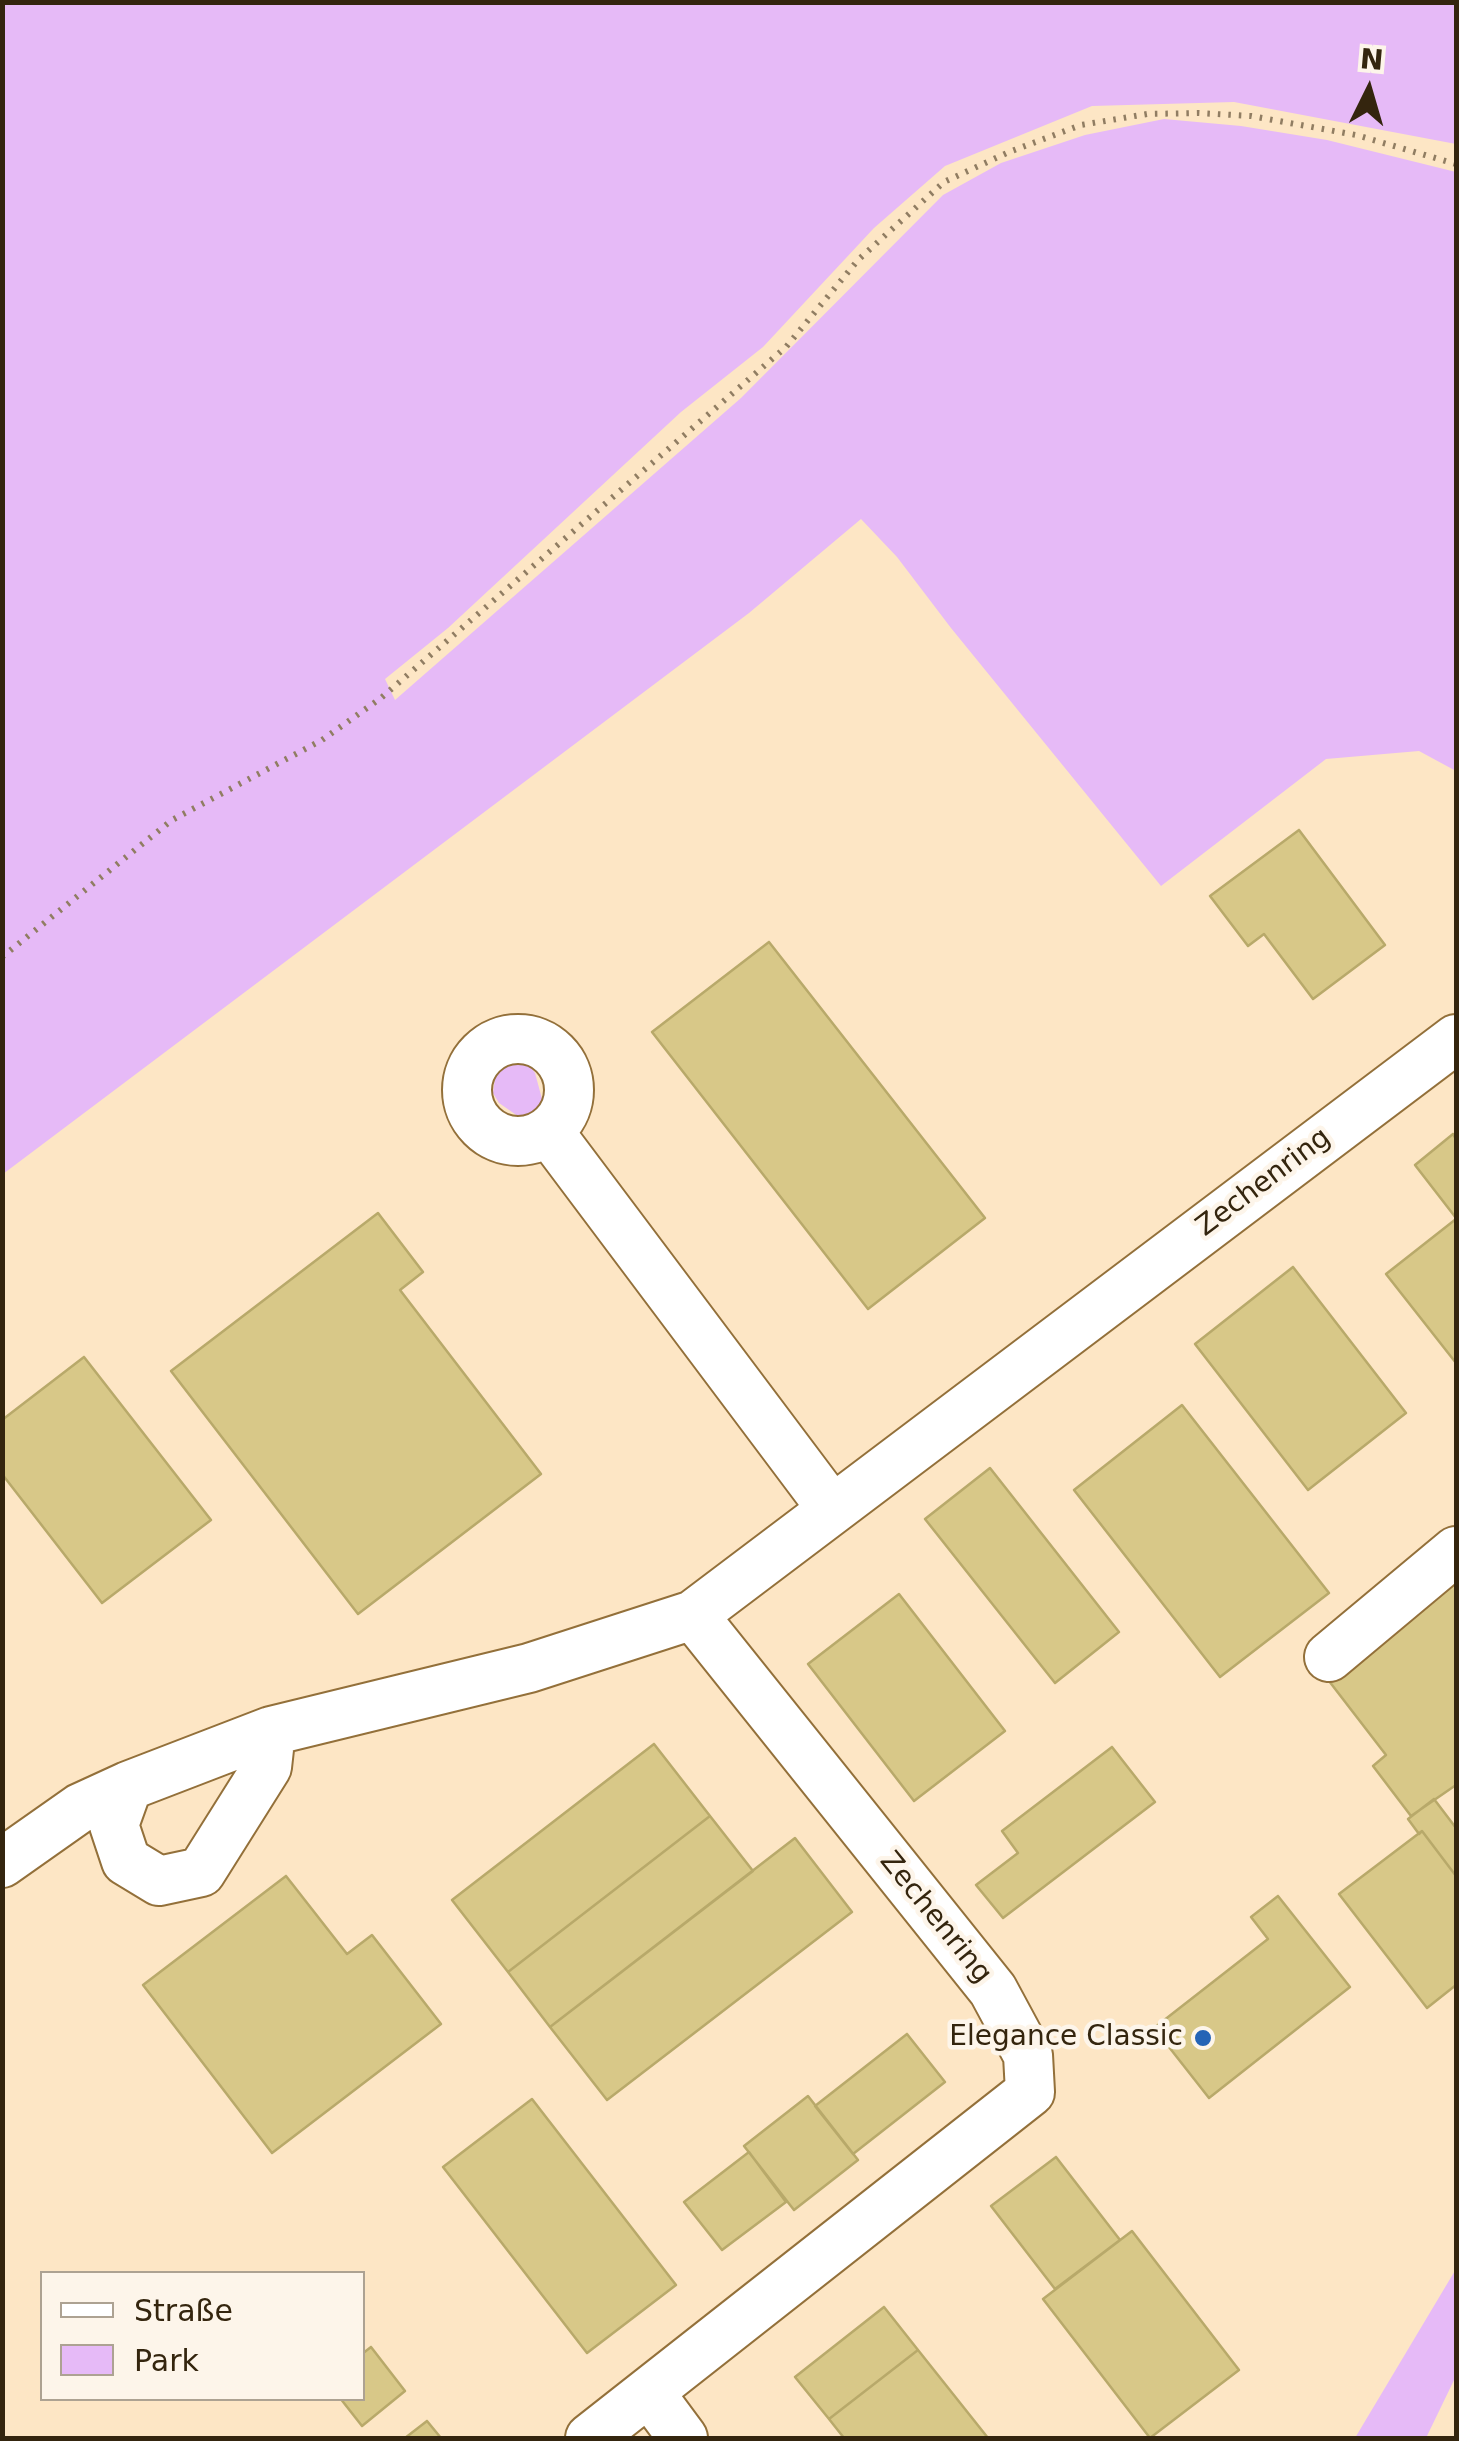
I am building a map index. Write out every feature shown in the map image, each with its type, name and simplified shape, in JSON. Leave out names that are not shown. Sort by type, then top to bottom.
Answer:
[{"type":"street","name":"Zechenring","points":[[2,1863],[80,1808],[271,1732],[529,1668],[692,1615],[1456,1039]]},
{"type":"street","points":[[549,1132],[832,1509]]},
{"type":"street","points":[[1329,1657],[1456,1551]]},
{"type":"street","name":"Zechenring","points":[[590,2438],[1030,2092],[1028,2055],[993,1990],[692,1615]]},
{"type":"street","points":[[128,1786],[114,1825],[126,1861],[160,1881],[200,1872],[266,1767],[271,1732]]},
{"type":"street","points":[[649,2392],[683,2438]]},
{"type":"path","points":[[2,956],[172,820],[322,740],[381,698],[786,347],[858,260],[944,182],[1082,125],[1198,112],[1251,116],[1356,135],[1456,164]]},
{"type":"green space","points":[[3,2],[1456,3],[1456,144],[1234,102],[1092,106],[945,166],[874,228],[763,347],[681,412],[448,628],[385,679],[395,700],[741,398],[943,195],[1001,163],[1085,135],[1164,119],[1327,140],[1456,172],[1456,771],[1419,751],[1326,759],[1161,886],[897,557],[861,519],[749,613],[3,1174]]},
{"type":"green space","points":[[517,1061],[527,1062],[535,1073],[548,1121],[535,1128],[499,1103],[493,1093],[495,1078],[502,1068]]},
{"type":"green space","points":[[1456,2269],[1456,2376],[1426,2438],[1355,2438]]},
{"type":"building","points":[[1299,830],[1385,945],[1313,999],[1264,934],[1248,946],[1210,896]]},
{"type":"building","points":[[769,942],[985,1218],[868,1309],[652,1032]]},
{"type":"building","points":[[1453,1134],[1456,1139],[1456,1218],[1415,1165]]},
{"type":"building","points":[[378,1213],[423,1272],[400,1290],[541,1474],[358,1614],[171,1371]]},
{"type":"building","points":[[1456,1219],[1456,1363],[1386,1274]]},
{"type":"building","points":[[1293,1267],[1406,1413],[1308,1490],[1195,1344]]},
{"type":"building","points":[[84,1357],[211,1520],[102,1603],[2,1474],[2,1420]]},
{"type":"building","points":[[1182,1405],[1329,1593],[1220,1677],[1074,1490]]},
{"type":"building","points":[[990,1468],[1119,1632],[1055,1683],[925,1519]]},
{"type":"building","points":[[1456,1582],[1456,1785],[1411,1816],[1373,1766],[1386,1755],[1329,1681]]},
{"type":"building","points":[[899,1594],[1005,1731],[914,1801],[808,1664]]},
{"type":"building","points":[[654,1744],[710,1816],[508,1972],[452,1900]]},
{"type":"building","points":[[1112,1747],[1155,1802],[1003,1918],[976,1885],[1018,1853],[1002,1831]]},
{"type":"building","points":[[1434,1799],[1456,1828],[1456,1876],[1408,1819]]},
{"type":"building","points":[[710,1816],[753,1871],[550,2027],[508,1972]]},
{"type":"building","points":[[1422,1831],[1456,1876],[1456,1985],[1427,2008],[1339,1894]]},
{"type":"building","points":[[795,1838],[852,1912],[607,2100],[550,2027]]},
{"type":"building","points":[[286,1876],[347,1954],[372,1935],[441,2024],[272,2153],[143,1985]]},
{"type":"building","points":[[1278,1896],[1350,1987],[1209,2098],[1154,2028],[1268,1939],[1251,1917]]},
{"type":"building","points":[[907,2034],[945,2082],[853,2154],[815,2106]]},
{"type":"building","points":[[808,2096],[858,2160],[794,2210],[744,2146]]},
{"type":"building","points":[[532,2099],[676,2285],[587,2353],[443,2167]]},
{"type":"building","points":[[749,2152],[786,2202],[722,2250],[684,2202]]},
{"type":"building","points":[[1056,2157],[1120,2240],[1055,2289],[991,2206]]},
{"type":"building","points":[[1132,2231],[1239,2370],[1150,2438],[1043,2299]]},
{"type":"building","points":[[884,2307],[918,2350],[829,2419],[795,2377]]},
{"type":"building","points":[[371,2347],[405,2391],[362,2426],[342,2401],[365,2401],[365,2352]]},
{"type":"building","points":[[918,2350],[988,2438],[844,2438],[829,2419]]},
{"type":"building","points":[[427,2421],[441,2438],[405,2438]]},
{"type":"place","name":"Elegance Classic","points":[[1203,2038]]}]
